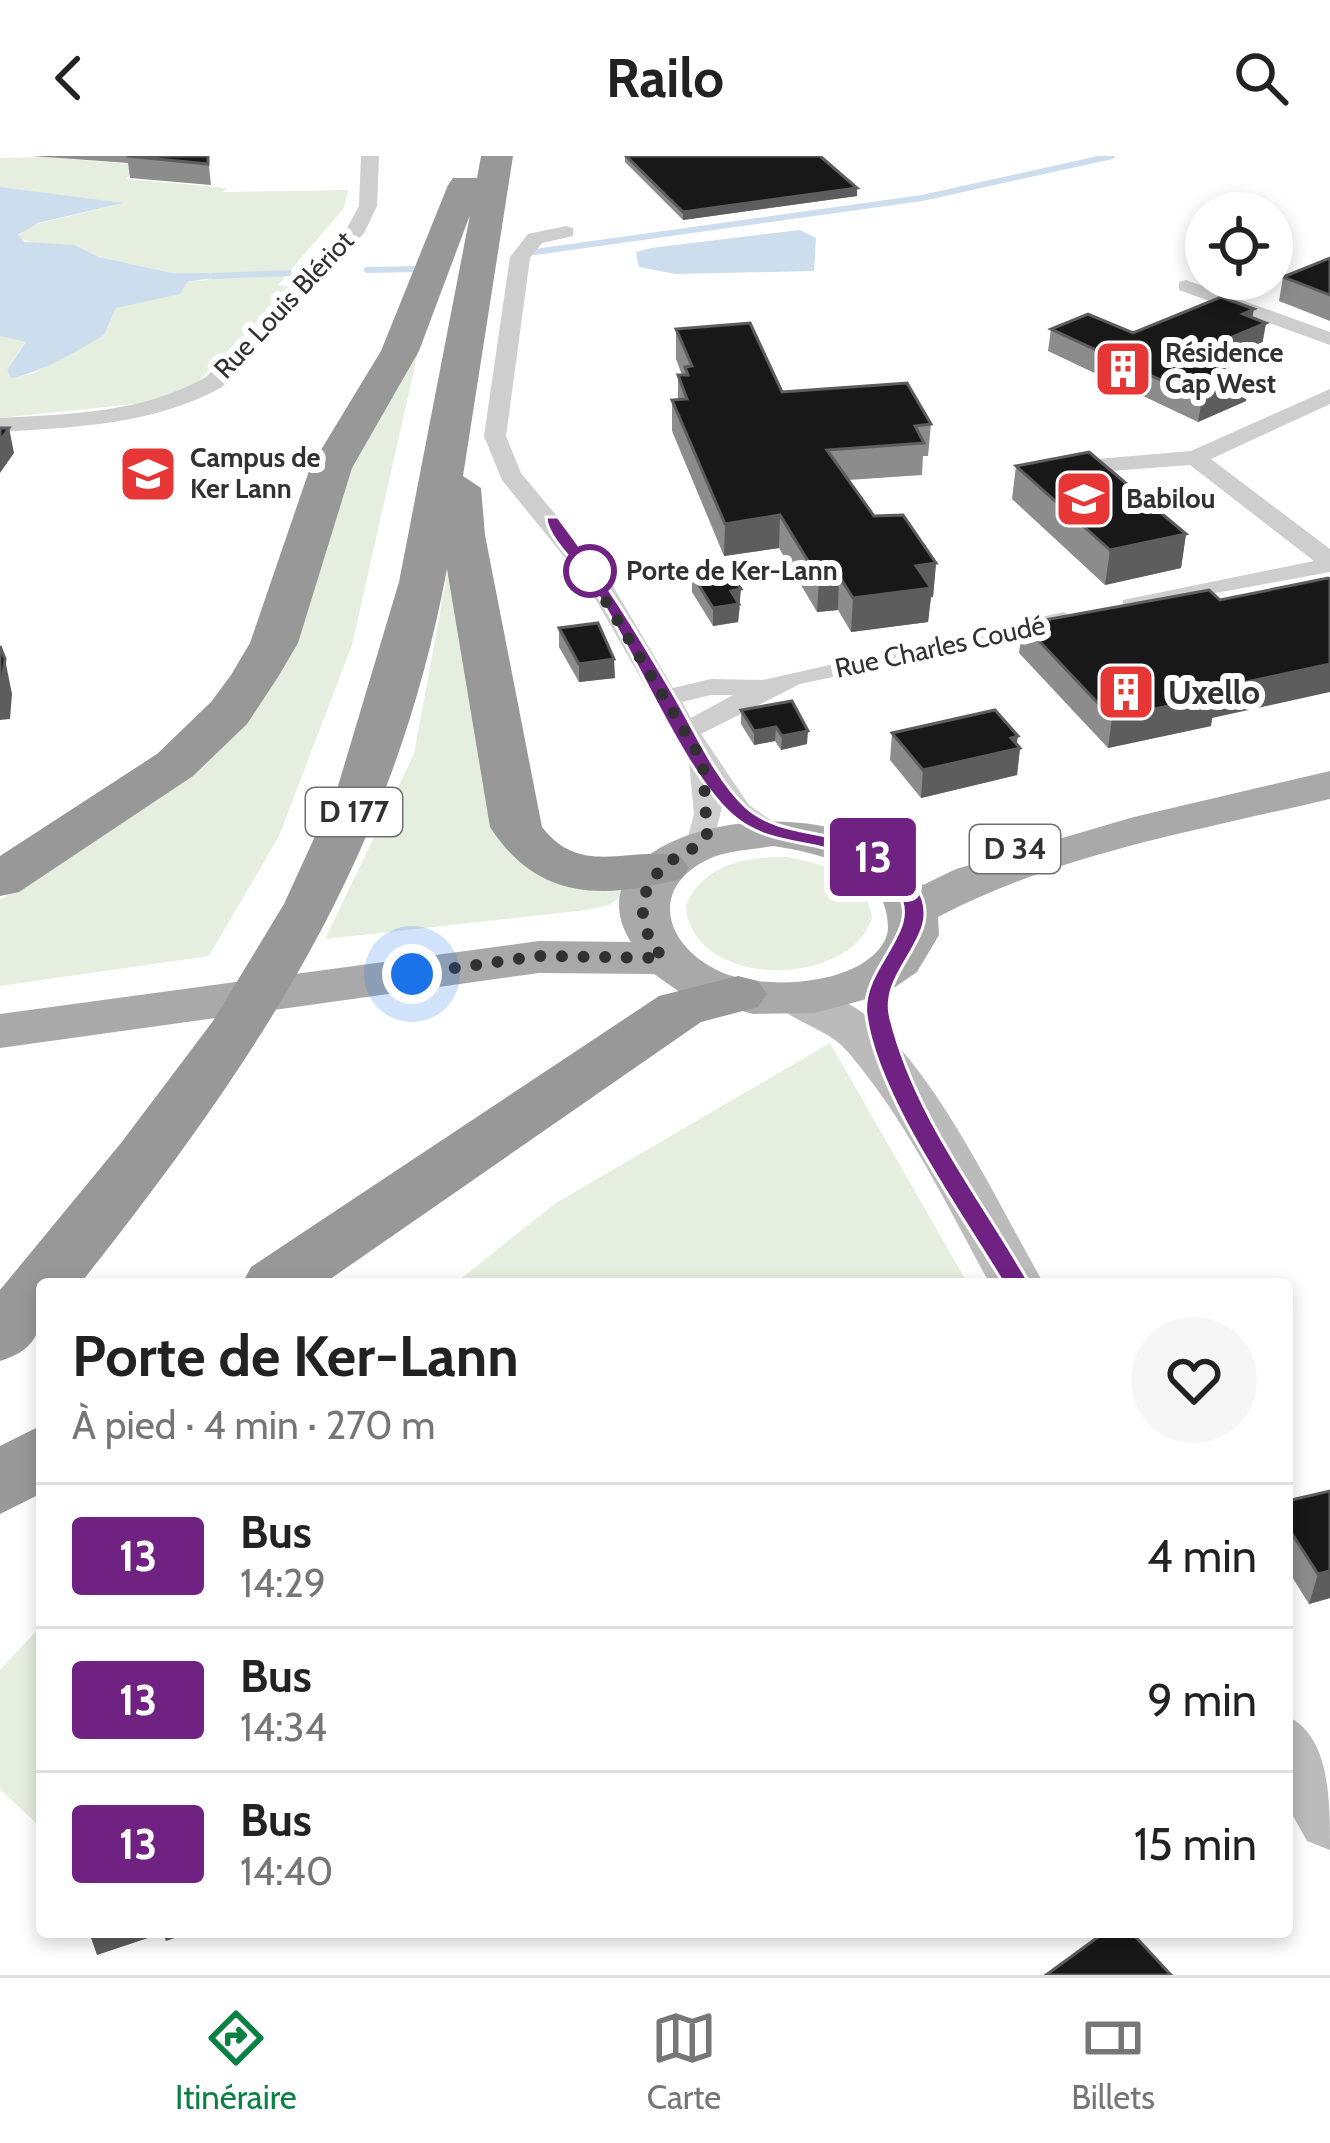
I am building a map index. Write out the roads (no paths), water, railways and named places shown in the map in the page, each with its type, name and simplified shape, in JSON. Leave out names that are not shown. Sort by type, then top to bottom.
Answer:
[{"type":"highway","points":[[483,170],[480,349],[459,508],[516,827],[542,859],[562,868],[608,876],[669,870]]},
{"type":"highway","points":[[0,880],[175,765],[229,713],[254,677],[274,643],[331,469],[409,333],[483,170]]},
{"type":"highway","name":"D 177","points":[[0,1272],[145,1089],[249,939],[303,838],[340,751],[386,599],[483,170]]},
{"type":"highway","name":"D 177","points":[[46,1278],[149,1150],[234,1030],[295,936],[344,838],[378,751],[412,636],[483,170]]},
{"type":"highway","points":[[284,1278],[680,1009],[766,996]]},
{"type":"highway","name":"D 177","points":[[0,1336],[36,1291]]},
{"type":"highway","points":[[0,1485],[36,1458]]},
{"type":"main road","name":"D 34","points":[[914,909],[973,879],[1151,826],[1330,784]]},
{"type":"main road","name":"D 34","points":[[878,860],[967,857],[1151,826]]},
{"type":"main road","points":[[378,967],[604,919],[669,870],[773,832],[830,839],[878,860],[906,888],[914,909],[906,948],[884,970],[835,992],[766,996],[703,983],[663,958],[643,928],[669,870]]},
{"type":"main road","points":[[0,1030],[115,1003],[378,967],[539,956],[663,958]]},
{"type":"main road","points":[[0,1006],[115,1003]]},
{"type":"street","name":"Rue Louis Blériot","points":[[0,425],[146,411],[214,382],[354,233],[368,206],[370,156]]},
{"type":"street","points":[[566,232],[535,238],[520,257],[494,436],[510,475],[599,583],[703,762],[739,812],[773,832]]},
{"type":"street","points":[[1224,300],[1330,339]]},
{"type":"street","points":[[1037,470],[1195,458],[1330,396]]},
{"type":"street","name":"Rue Charles Coudé","points":[[1195,458],[1330,563]]},
{"type":"street","name":"Rue Charles Coudé","points":[[664,698],[711,688],[761,688],[1330,563]]},
{"type":"street","name":"Rue Charles Coudé","points":[[686,731],[736,709],[761,688]]},
{"type":"street","points":[[669,870],[708,814],[703,762]]},
{"type":"street","points":[[884,970],[877,1013],[907,1099]]},
{"type":"street","points":[[766,996],[828,1011],[859,1034],[907,1099],[1013,1278]]},
{"type":"street","points":[[1293,1755],[1330,1820]]},
{"type":"water","points":[[0,187],[123,203],[38,223],[18,235],[25,242],[75,245],[99,257],[172,273],[209,273],[212,278],[187,282],[180,294],[116,308],[104,335],[46,367],[11,378],[7,370],[26,342],[0,336]]},
{"type":"water","points":[[800,230],[816,238],[814,271],[676,274],[639,267],[636,252],[651,248]]},
{"type":"waterway","points":[[535,252],[922,198],[1112,156]]},
{"type":"waterway","points":[[367,270],[416,269]]},
{"type":"waterway","points":[[213,276],[289,273]]},
{"type":"place","name":"Résidence Cap West","points":[[1123,369]]},
{"type":"place","name":"Campus de Ker Lann","points":[[148,474]]},
{"type":"place","name":"Babilou","points":[[1084,499]]},
{"type":"place","name":"Porte de Ker-Lann","points":[[590,571]]},
{"type":"place","name":"Uxello","points":[[1126,692]]}]
